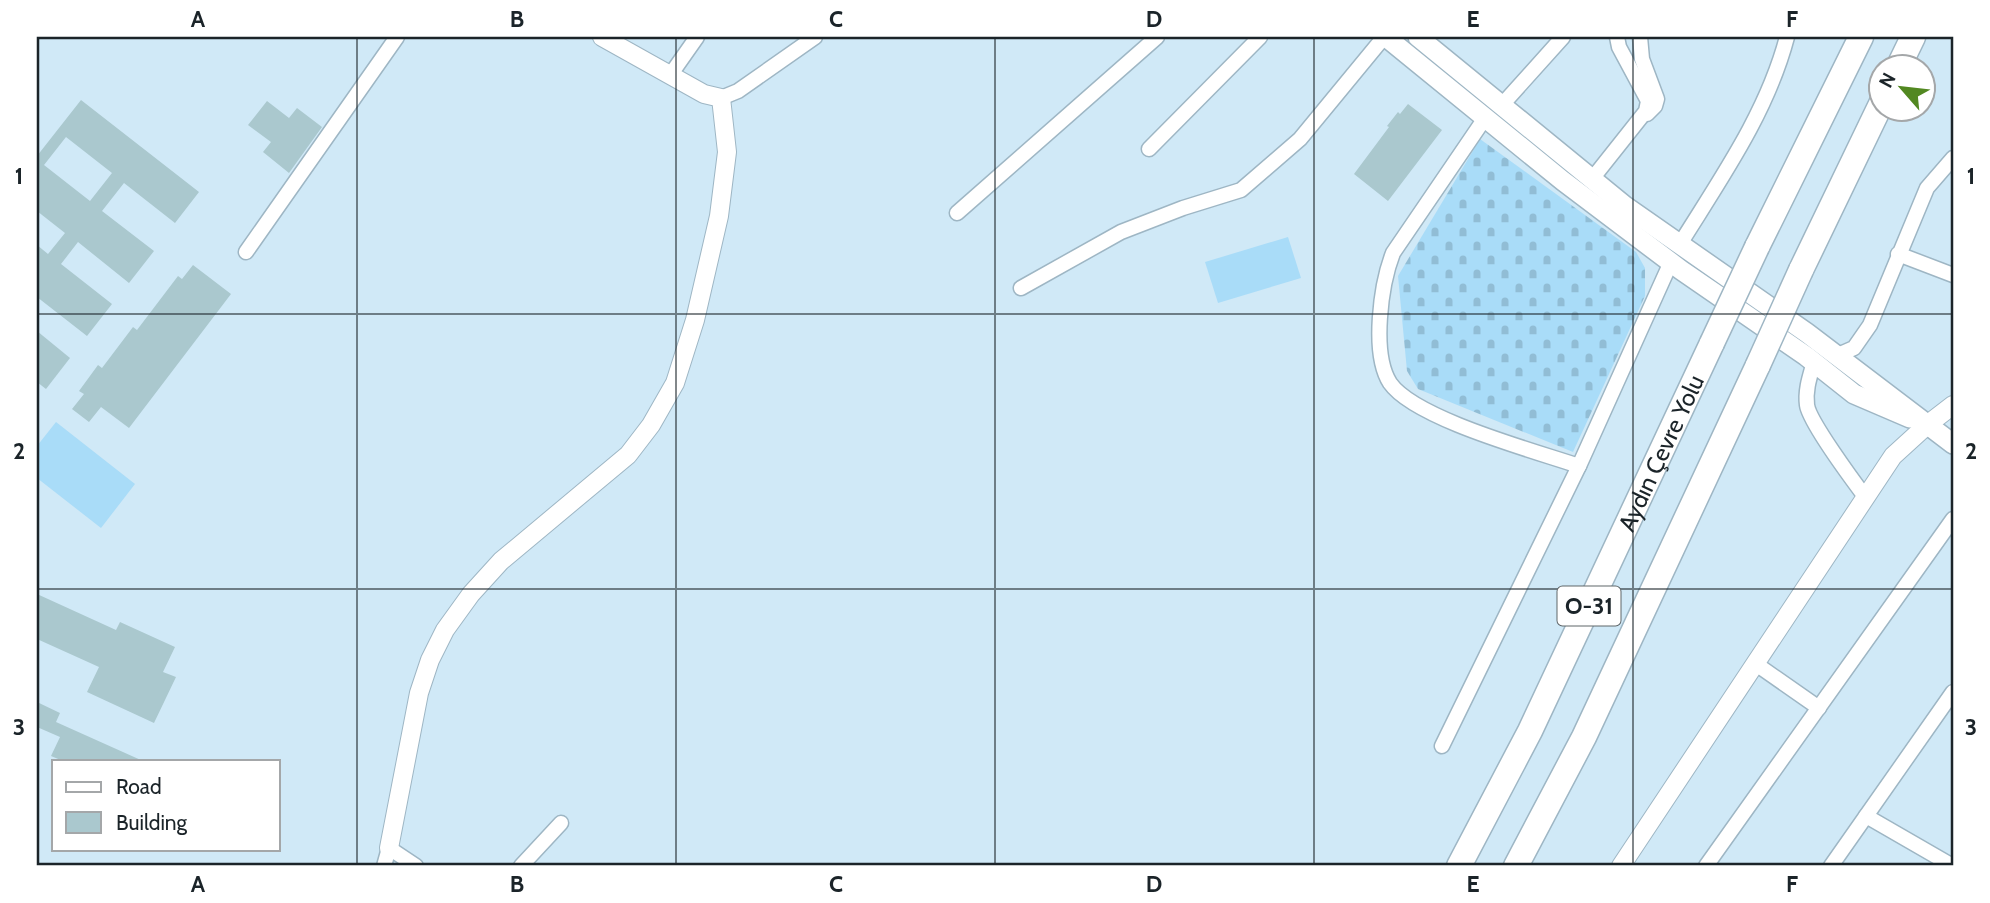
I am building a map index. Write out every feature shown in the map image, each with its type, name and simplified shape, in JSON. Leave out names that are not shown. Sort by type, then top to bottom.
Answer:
[{"type":"highway","name":"Aydın Çevre Yolu","points":[[1459,866],[1530,731],[1757,247],[1861,37]]},
{"type":"highway","name":"Aydın Çevre Yolu","points":[[1516,866],[1584,737],[1871,122]]},
{"type":"main road","points":[[1385,37],[1592,179],[1838,355],[1953,444]]},
{"type":"main road","points":[[1426,39],[1493,112],[1671,262],[1814,362],[1854,394],[1927,425]]},
{"type":"street","points":[[602,37],[704,94],[721,98],[738,91],[815,37]]},
{"type":"street","points":[[671,74],[697,37]]},
{"type":"street","points":[[957,213],[1157,37]]},
{"type":"street","points":[[1149,149],[1260,37]]},
{"type":"street","points":[[1021,288],[1121,232],[1183,208],[1241,190],[1300,139],[1385,37]]},
{"type":"street","points":[[1563,37],[1493,112],[1392,253],[1385,272],[1379,313],[1383,368],[1391,384],[1410,402],[1455,424],[1579,467]]},
{"type":"street","points":[[1617,37],[1619,47],[1648,102],[1643,117]]},
{"type":"street","points":[[1592,179],[1655,106],[1657,99],[1642,59],[1640,37]]},
{"type":"street","points":[[1680,244],[1740,147],[1764,102],[1779,67],[1787,37]]},
{"type":"street","points":[[246,252],[396,38]]},
{"type":"street","points":[[384,866],[419,693],[430,660],[445,630],[471,594],[501,561],[628,455],[651,425],[675,383],[695,320],[719,216],[727,152],[721,98]]},
{"type":"street","points":[[1838,355],[1854,348],[1870,325],[1927,188],[1953,158]]},
{"type":"street","points":[[1898,254],[1953,275]]},
{"type":"street","points":[[1442,747],[1579,467],[1671,262]]},
{"type":"street","points":[[1814,362],[1807,390],[1807,409],[1866,498]]},
{"type":"street","points":[[1620,866],[1894,456],[1953,405]]},
{"type":"street","points":[[1706,866],[1953,519]]},
{"type":"street","points":[[1756,664],[1819,708]]},
{"type":"street","points":[[1831,866],[1953,692]]},
{"type":"street","points":[[1866,816],[1951,864]]},
{"type":"street","points":[[521,866],[561,823]]},
{"type":"street","points":[[389,848],[416,866]]},
{"type":"green space","points":[[1480,139],[1636,252],[1645,268],[1645,296],[1573,452],[1418,389],[1407,371],[1398,276]]},
{"type":"green space","points":[[1288,237],[1301,278],[1218,303],[1205,262]]},
{"type":"green space","points":[[56,422],[135,484],[101,528],[37,478],[37,446]]},
{"type":"building","points":[[81,100],[199,192],[175,223],[124,183],[102,211],[154,251],[129,283],[78,242],[61,264],[112,304],[87,336],[37,297],[37,245],[48,254],[65,233],[37,211],[37,156]],"holes":[[[66,137],[112,173],[90,201],[44,165]]]},
{"type":"building","points":[[267,101],[289,118],[297,108],[322,127],[289,173],[263,152],[271,142],[248,125]]},
{"type":"building","points":[[1408,104],[1442,130],[1388,201],[1354,174],[1389,127],[1387,126]]},
{"type":"building","points":[[193,265],[231,294],[129,428],[101,407],[89,422],[72,409],[84,394],[79,391],[98,365],[102,368],[133,327],[137,330],[178,276],[182,279]]},
{"type":"building","points":[[37,331],[70,358],[46,389],[37,382]]},
{"type":"building","points":[[37,594],[116,630],[120,622],[175,647],[163,672],[176,677],[154,723],[87,692],[99,667],[37,639]]},
{"type":"building","points":[[37,702],[60,713],[56,722],[141,760],[61,760],[51,756],[60,737],[37,727]]}]
